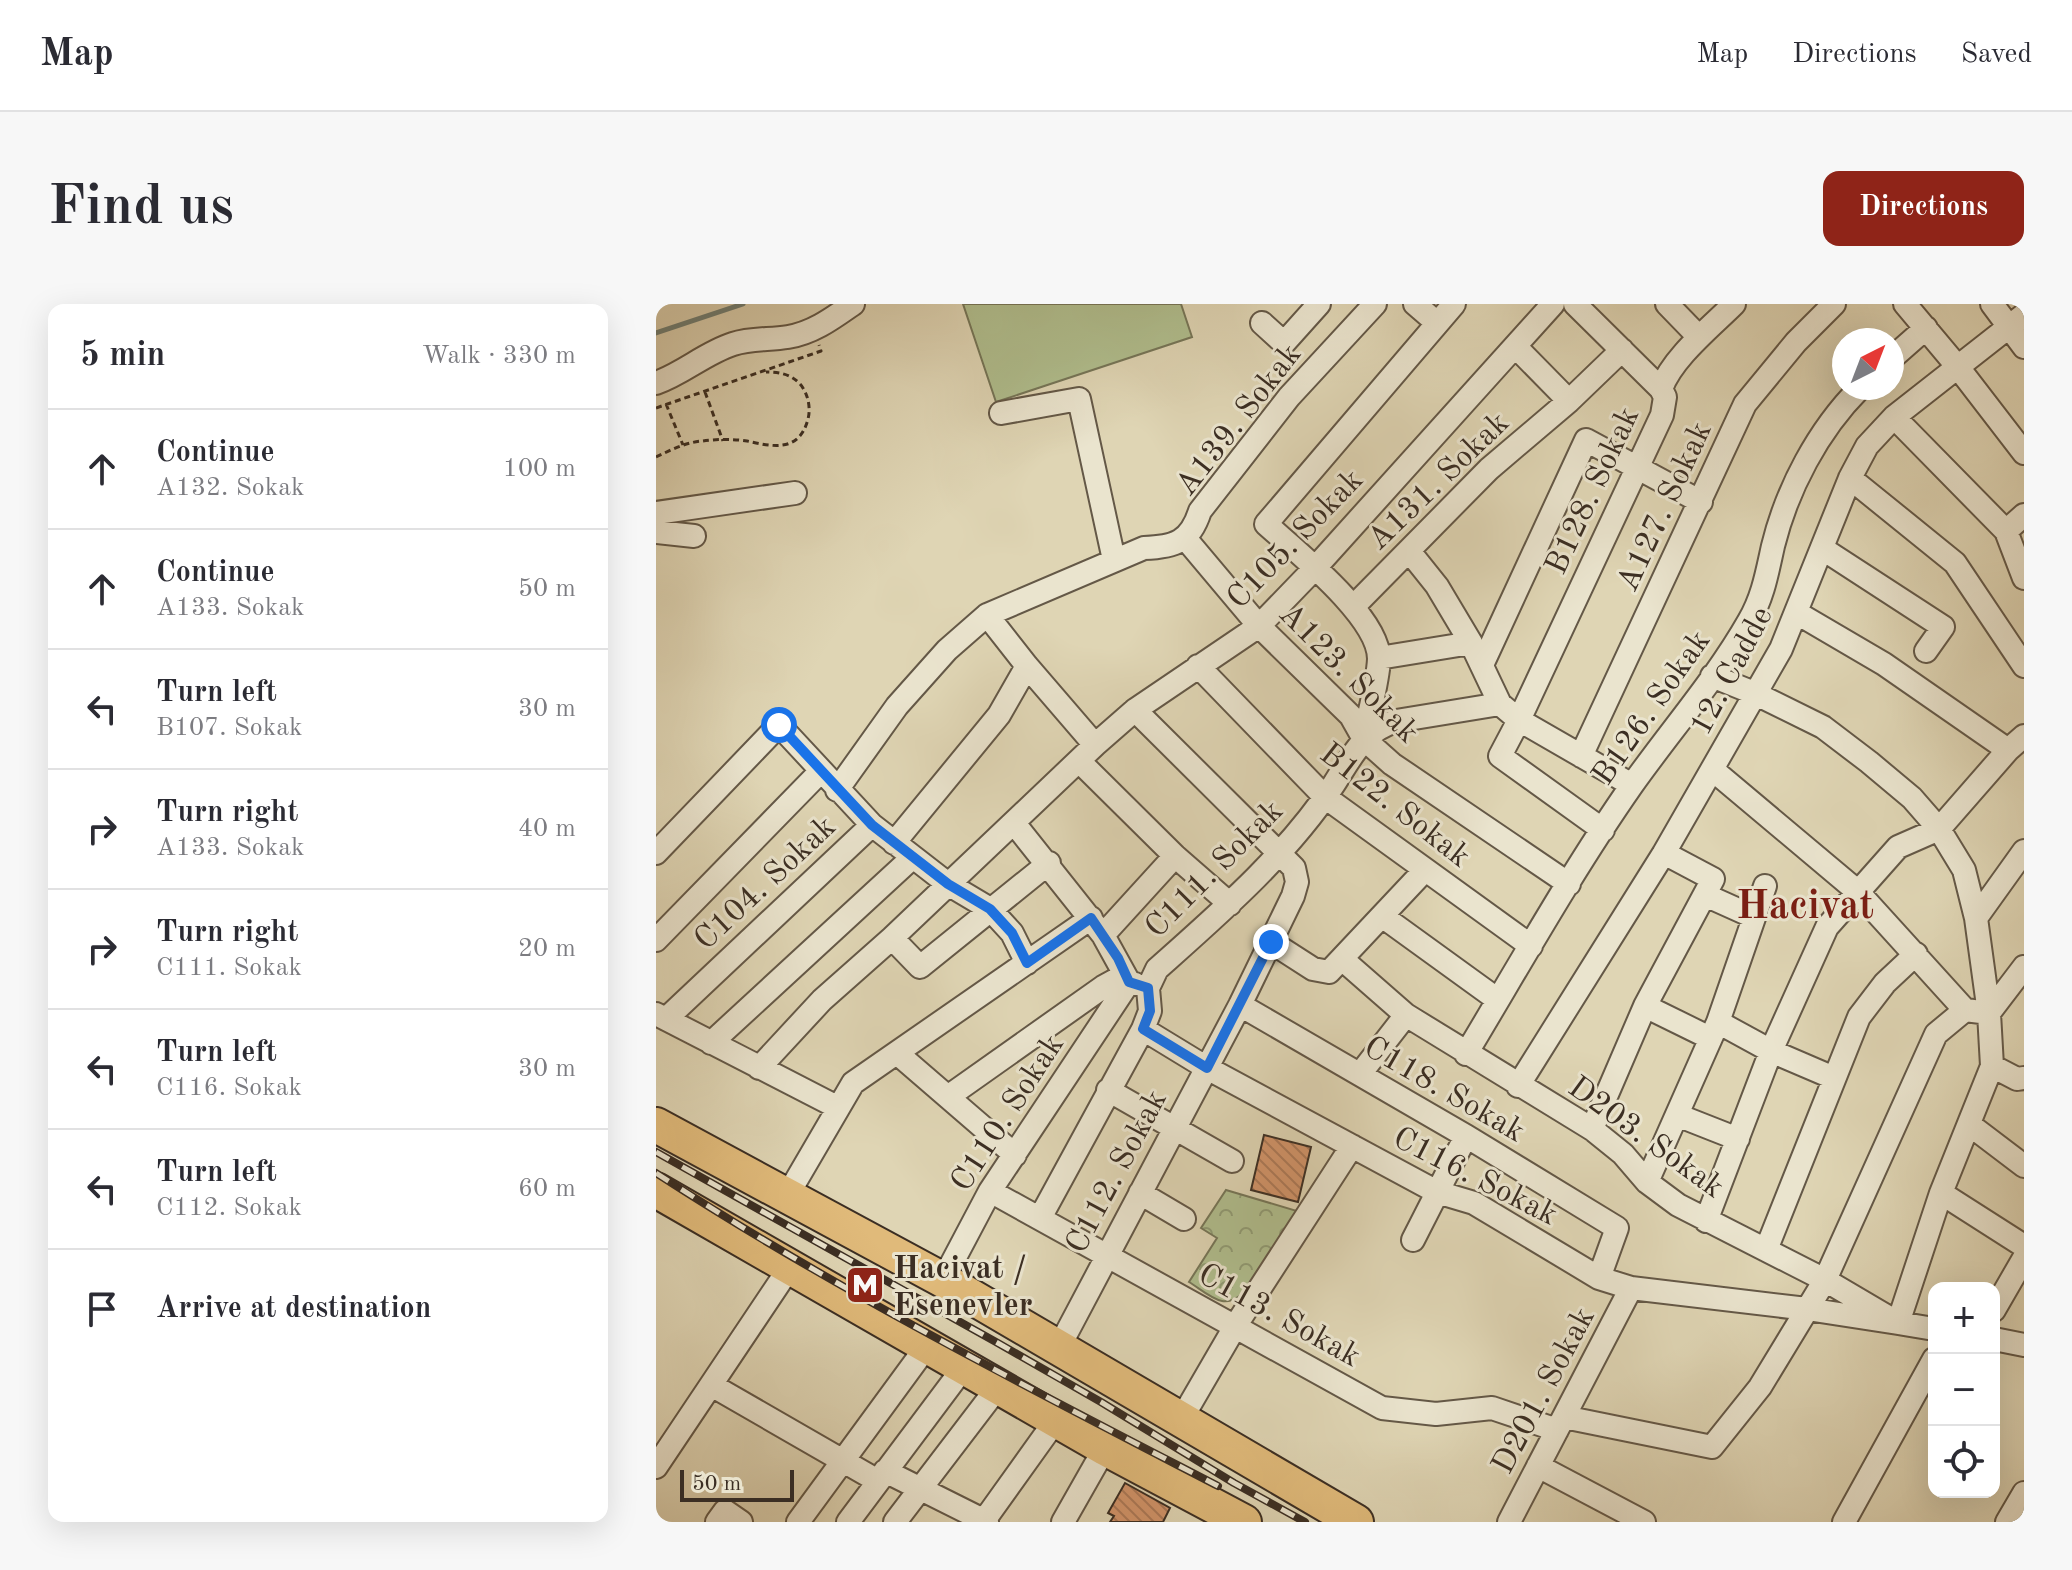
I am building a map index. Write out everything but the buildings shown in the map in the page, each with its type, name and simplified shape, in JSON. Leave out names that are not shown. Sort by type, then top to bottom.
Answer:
[{"type":"highway","points":[[656,1125],[943,1280],[1356,1522]]},
{"type":"highway","points":[[656,1190],[1231,1519]]},
{"type":"street","points":[[657,383],[675,376],[707,354],[736,343],[786,338],[813,330],[853,304]]},
{"type":"street","points":[[1262,323],[1284,343],[1319,304]]},
{"type":"street","name":"A139. Sokak","points":[[1185,538],[1195,528],[1200,511],[1289,397],[1375,304]]},
{"type":"street","points":[[1415,304],[1437,323]]},
{"type":"street","points":[[1364,739],[1379,658],[1373,634],[1353,607],[1266,524],[1454,304]]},
{"type":"street","name":"C105. Sokak","points":[[759,1068],[822,1000],[1135,710],[1259,626],[1553,304]]},
{"type":"street","points":[[1575,304],[1661,389]]},
{"type":"street","points":[[1667,304],[1699,337]]},
{"type":"street","name":"B128. Sokak","points":[[1603,830],[1500,756],[1665,406],[1661,389],[1665,377],[1699,337],[1734,304]]},
{"type":"street","name":"A127. Sokak","points":[[1581,756],[1745,404],[1796,342],[1834,304]]},
{"type":"street","points":[[1905,304],[2024,453]]},
{"type":"street","points":[[1992,304],[2016,321],[2024,347]]},
{"type":"street","name":"12. Cadde","points":[[1518,1086],[1664,853],[1781,649],[1850,478],[1867,446],[1894,417],[2016,321]]},
{"type":"street","points":[[1904,347],[1926,328]]},
{"type":"street","points":[[1515,346],[1569,401]]},
{"type":"street","name":"A131. Sokak","points":[[1353,607],[1489,469],[1569,401],[1622,350]]},
{"type":"street","points":[[1001,413],[1079,399],[1114,560]]},
{"type":"street","name":"B126. Sokak","points":[[1466,1054],[1632,785],[1750,620],[1766,585],[1773,545],[1791,495],[1813,448],[1848,400]]},
{"type":"street","points":[[1894,417],[2006,531],[2024,578]]},
{"type":"street","points":[[1482,665],[1586,440],[1701,502]]},
{"type":"street","points":[[1850,478],[1955,563],[2024,666]]},
{"type":"street","points":[[656,513],[795,493]]},
{"type":"street","points":[[2006,531],[2024,515]]},
{"type":"street","points":[[656,532],[694,536]]},
{"type":"street","points":[[837,790],[897,706],[947,650],[987,615],[1144,548],[1167,547],[1185,538]]},
{"type":"street","name":"A123. Sokak","points":[[1185,538],[1259,626],[1351,716],[1364,739],[1392,764],[1569,884]]},
{"type":"street","points":[[1823,549],[1943,627],[1926,651]]},
{"type":"street","points":[[1409,551],[1437,586],[1471,643],[1500,704],[1519,720],[1632,785]]},
{"type":"street","points":[[1706,1221],[1771,1051],[1827,927],[1898,847],[1939,829],[2016,743],[1797,613]]},
{"type":"street","points":[[987,615],[1027,666],[1087,753],[1175,856],[1230,904]]},
{"type":"street","points":[[1379,658],[1471,643]]},
{"type":"street","points":[[894,843],[999,715],[1027,666]]},
{"type":"street","name":"B122. Sokak","points":[[1198,666],[1325,797],[1531,946]]},
{"type":"street","points":[[1712,676],[1823,727],[1912,798],[1939,829],[1964,870],[1976,918],[1989,1013],[1992,1066],[1941,1193],[1898,1323]]},
{"type":"street","name":"C111. Sokak","points":[[1040,1218],[1143,1029],[1150,1011],[1138,985],[1230,904],[1280,853],[1325,797],[1364,739],[1379,726],[1500,704]]},
{"type":"street","points":[[1135,710],[1280,853]]},
{"type":"street","points":[[656,853],[779,725],[872,825],[948,884],[990,909],[1012,933],[1027,963]]},
{"type":"street","points":[[1713,770],[1857,891],[1965,1010],[1989,1013]]},
{"type":"street","points":[[656,940],[821,771]]},
{"type":"street","points":[[1014,823],[1049,863],[1138,985]]},
{"type":"street","name":"C104. Sokak","points":[[661,1017],[872,825]]},
{"type":"street","points":[[1976,918],[2024,851]]},
{"type":"street","name":"C112. Sokak","points":[[1058,1349],[1240,1005],[1293,896],[1297,882],[1294,868],[1280,853]]},
{"type":"street","points":[[1592,1129],[1645,1006],[1713,879],[1664,853]]},
{"type":"street","points":[[787,1196],[853,1083],[1027,963],[1097,926],[1175,856]]},
{"type":"street","points":[[711,1043],[913,857]]},
{"type":"street","points":[[892,938],[920,967],[1049,863]]},
{"type":"street","points":[[1271,942],[1313,969],[1329,972],[1424,871]]},
{"type":"street","points":[[1647,1182],[1714,1030],[1765,886]]},
{"type":"street","points":[[1705,895],[1754,917]]},
{"type":"street","points":[[1382,916],[1498,1000]]},
{"type":"street","points":[[1766,1250],[1859,1017],[1885,983],[1916,954]]},
{"type":"street","name":"D203. Sokak","points":[[1342,959],[1406,1015],[1592,1129],[1623,1154],[1647,1182],[1678,1205],[1825,1280],[1898,1323],[1928,1328]]},
{"type":"street","points":[[1989,1013],[2024,967]]},
{"type":"street","points":[[949,1096],[1103,987],[1114,981],[1138,985]]},
{"type":"street","name":"C110. Sokak","points":[[943,1280],[990,1191],[1138,985]]},
{"type":"street","name":"C118. Sokak","points":[[1240,1005],[1617,1228],[1599,1278]]},
{"type":"street","points":[[1645,1006],[1771,1051],[1834,1078]]},
{"type":"street","points":[[1807,1309],[1825,1280],[1936,1034],[1965,1010]]},
{"type":"street","points":[[1360,1074],[1406,1015]]},
{"type":"street","points":[[661,1017],[837,1107]]},
{"type":"street","name":"C116. Sokak","points":[[1143,1029],[1207,1068],[1437,1192],[1474,1203],[1599,1278],[1631,1288],[1898,1323]]},
{"type":"street","points":[[898,1054],[1015,1155]]},
{"type":"street","points":[[1992,1066],[2017,1079],[2024,1078]]},
{"type":"street","points":[[1108,1090],[1232,1161]]},
{"type":"street","points":[[1677,1115],[1738,1139]]},
{"type":"street","points":[[1970,1125],[2024,1166]]},
{"type":"street","points":[[1413,1240],[1466,1136]]},
{"type":"street","points":[[1182,1418],[1236,1325],[1352,1146]]},
{"type":"street","name":"C113. Sokak","points":[[990,1191],[1382,1408],[1436,1414],[1492,1408],[1560,1424],[1712,1447],[1760,1387],[1807,1309]]},
{"type":"street","points":[[1140,1193],[1184,1219]]},
{"type":"street","points":[[1941,1193],[2024,1246]]},
{"type":"street","points":[[2000,1300],[2024,1258]]},
{"type":"street","points":[[656,1467],[790,1267]]},
{"type":"street","name":"D201. Sokak","points":[[1509,1522],[1631,1288]]},
{"type":"street","points":[[2000,1340],[2024,1345]]},
{"type":"street","points":[[798,1522],[927,1346]]},
{"type":"street","points":[[848,1522],[964,1367]]},
{"type":"street","points":[[1844,1522],[1928,1370]]},
{"type":"street","points":[[713,1386],[843,1460],[923,1489],[985,1522],[1056,1420]]},
{"type":"street","points":[[895,1522],[998,1387]]},
{"type":"street","points":[[1063,1522],[1105,1448]]},
{"type":"street","points":[[1538,1466],[1644,1522]]},
{"type":"path","points":[[656,408],[821,351],[813,330]]},
{"type":"path","points":[[656,457],[683,445],[703,441],[746,441],[771,447],[784,445],[803,431],[810,407],[800,384],[779,372],[766,372]]},
{"type":"path","points":[[657,383],[683,445]]},
{"type":"path","points":[[705,392],[723,441]]},
{"type":"green space","points":[[963,304],[1181,304],[1192,337],[996,402]]},
{"type":"green space","points":[[1226,1190],[1297,1211],[1255,1281],[1233,1300],[1222,1301],[1189,1282],[1217,1238],[1201,1228]]},
{"type":"waterway","points":[[656,333],[743,304]]},
{"type":"railway","points":[[656,1152],[996,1342],[1305,1522]]},
{"type":"railway","points":[[656,1173],[863,1297],[1218,1486]]},
{"type":"place","name":"Hacivat / Esenevler","points":[[865,1285]]},
{"type":"district","name":"Hacivat","points":[[1805,904]]},
{"type":"route","points":[[779,725],[872,825],[948,884],[990,909],[1012,933],[1027,963],[1091,918],[1118,958],[1129,982],[1148,988],[1150,1011],[1143,1029],[1207,1068],[1271,942]]}]
